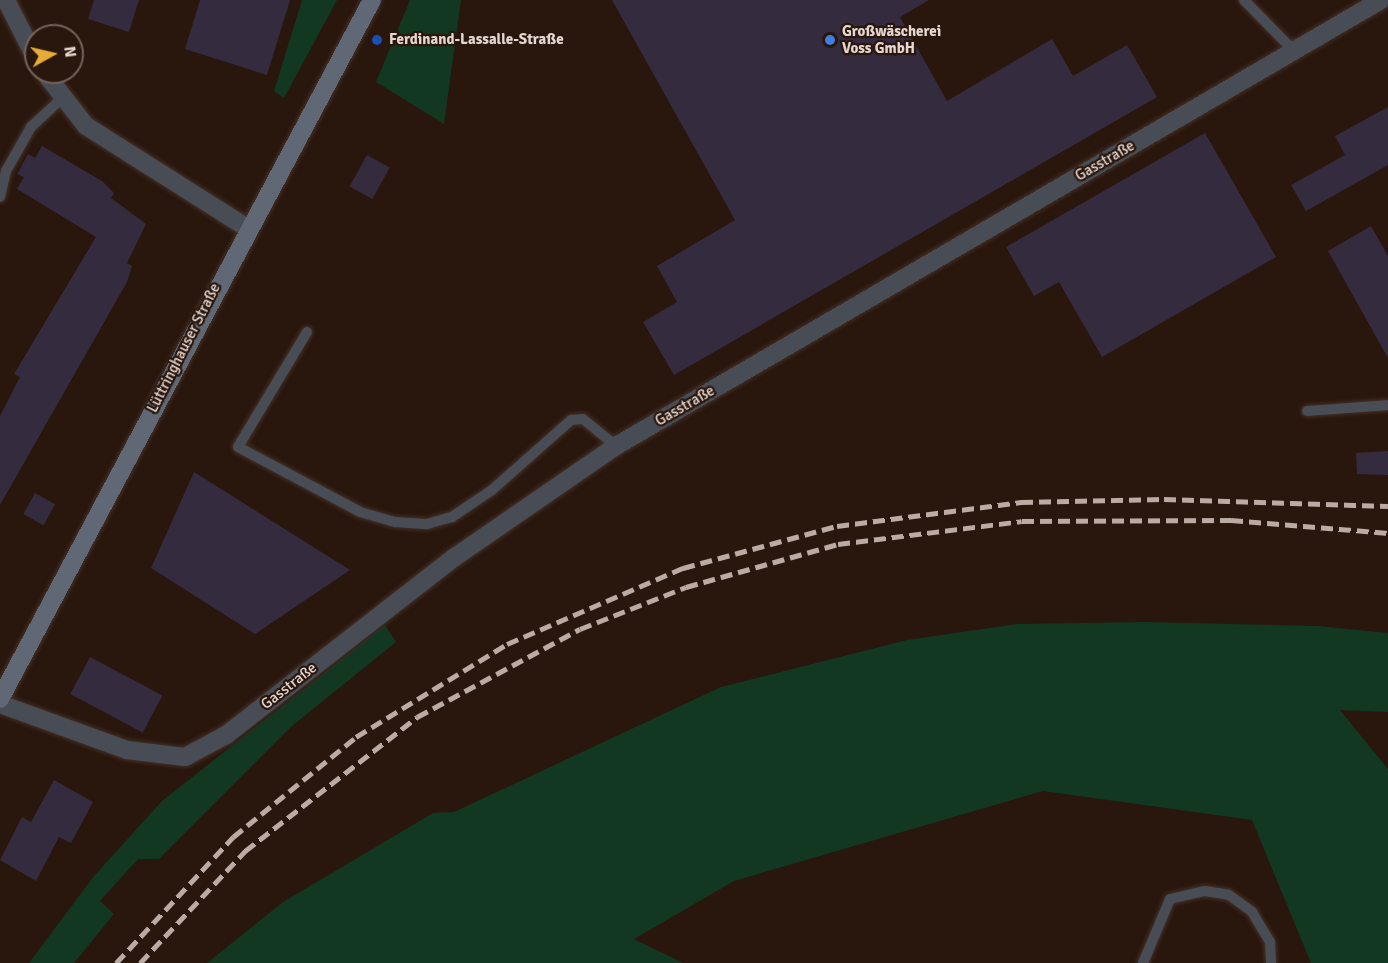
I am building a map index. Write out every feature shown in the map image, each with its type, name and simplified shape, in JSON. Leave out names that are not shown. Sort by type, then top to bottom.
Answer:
[{"type":"main road","name":"Lüttringhauser Straße","points":[[0,699],[246,227],[372,0]]},
{"type":"street","points":[[6,0],[24,35]]},
{"type":"street","name":"Gasstraße","points":[[0,704],[127,750],[185,757],[226,735],[455,557],[616,446],[1381,0]]},
{"type":"street","points":[[52,84],[61,99],[122,153],[246,227]]},
{"type":"lane","points":[[1244,0],[1294,51]]},
{"type":"lane","points":[[0,197],[6,171],[31,127],[61,99]]},
{"type":"lane","points":[[308,332],[238,447],[360,512],[396,522],[427,524],[452,517],[492,490],[571,420],[591,423],[616,446]]},
{"type":"lane","points":[[1307,411],[1388,405]]},
{"type":"lane","points":[[1143,963],[1170,899],[1205,891],[1229,895],[1252,912],[1270,942],[1271,963]]},
{"type":"green space","points":[[302,0],[337,0],[284,98],[274,91]]},
{"type":"green space","points":[[410,0],[461,0],[444,124],[376,82]]},
{"type":"green space","points":[[1145,622],[1318,626],[1388,633],[1388,712],[1340,710],[1388,769],[1388,963],[1311,963],[1252,820],[1043,791],[734,881],[634,939],[683,963],[207,963],[283,902],[433,813],[454,812],[721,687],[907,640],[1017,624]]},
{"type":"green space","points":[[385,625],[396,642],[292,726],[159,859],[138,859],[100,901],[114,914],[74,963],[29,963],[94,876],[162,801]]},
{"type":"building","points":[[94,0],[139,0],[129,32],[88,19]]},
{"type":"building","points":[[200,0],[290,0],[267,75],[185,49]]},
{"type":"building","points":[[612,0],[929,0],[900,17],[947,101],[1052,39],[1073,76],[1127,45],[1157,97],[674,375],[643,322],[677,302],[657,266],[735,220]]},
{"type":"building","points":[[1388,107],[1388,165],[1306,211],[1291,185],[1345,155],[1335,136]]},
{"type":"building","points":[[1205,133],[1276,257],[1102,357],[1059,282],[1034,296],[1006,247]]},
{"type":"building","points":[[42,146],[102,181],[114,193],[111,198],[146,224],[127,263],[132,266],[127,282],[0,505],[0,416],[20,377],[14,374],[96,237],[17,189],[24,177],[17,174],[28,154],[35,158]]},
{"type":"building","points":[[367,155],[390,168],[372,199],[350,186]]},
{"type":"building","points":[[1371,226],[1388,256],[1388,358],[1328,251]]},
{"type":"building","points":[[1388,451],[1388,475],[1357,474],[1356,453]]},
{"type":"building","points":[[194,472],[350,570],[255,634],[151,568]]},
{"type":"building","points":[[35,493],[55,504],[43,525],[23,514]]},
{"type":"building","points":[[90,657],[162,695],[143,733],[70,694]]},
{"type":"building","points":[[54,780],[93,802],[71,843],[59,837],[36,881],[0,860],[22,817],[31,822]]},
{"type":"railway","points":[[116,963],[233,837],[356,737],[507,644],[683,568],[837,526],[1021,502],[1164,499],[1388,506]]},
{"type":"railway","points":[[140,963],[245,851],[417,717],[580,629],[686,587],[838,544],[1022,521],[1231,520],[1388,533]]},
{"type":"place","name":"Ferdinand-Lassalle-Straße","points":[[377,40]]},
{"type":"place","name":"Großwäscherei Voss GmbH","points":[[830,40]]}]
